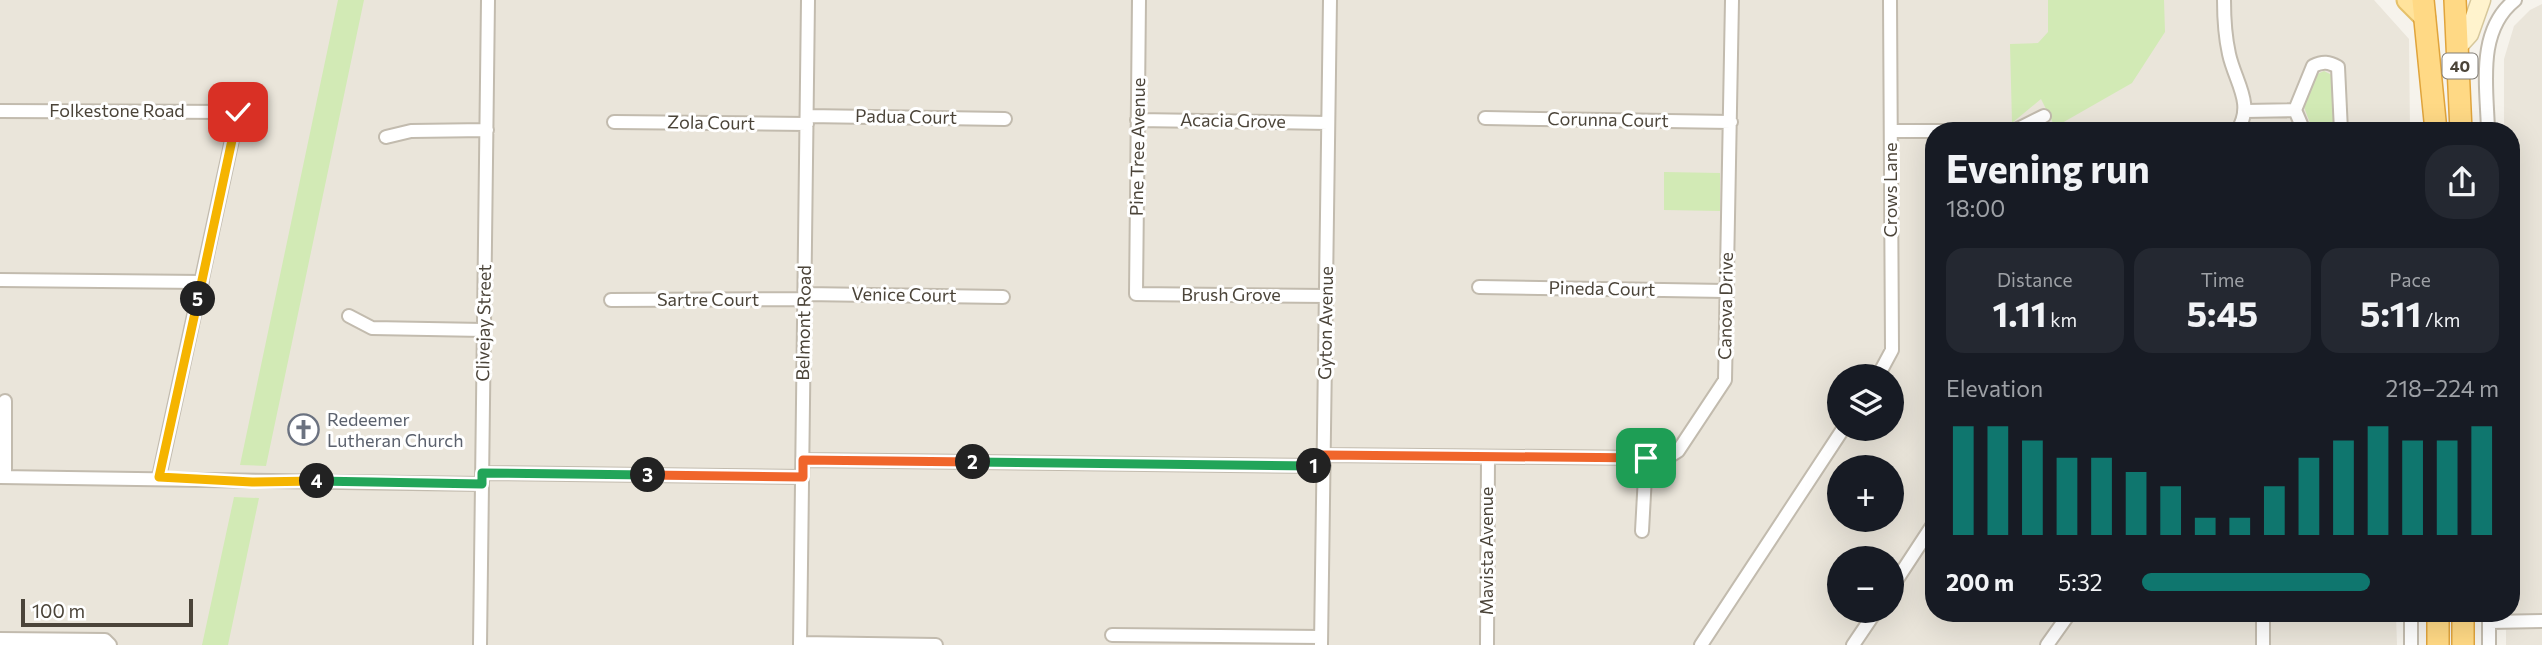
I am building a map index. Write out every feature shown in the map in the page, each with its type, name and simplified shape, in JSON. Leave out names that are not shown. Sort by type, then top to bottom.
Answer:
[{"type":"highway","name":"40","points":[[2455,0],[2461,122]]},
{"type":"highway","name":"40","points":[[2424,9],[2435,122]]},
{"type":"highway","points":[[2438,622],[2438,645]]},
{"type":"highway","points":[[2463,622],[2463,645]]},
{"type":"main road","points":[[2407,0],[2424,9]]},
{"type":"main road","points":[[2459,45],[2469,34],[2481,0]]},
{"type":"street","name":"Clivejay Street","points":[[480,645],[488,0]]},
{"type":"street","name":"Belmont Road","points":[[800,644],[808,0]]},
{"type":"street","name":"Pine Tree Avenue","points":[[1136,294],[1139,0]]},
{"type":"street","name":"Gyton Avenue","points":[[1321,641],[1330,0]]},
{"type":"street","name":"Canova Drive","points":[[803,460],[1324,460],[1670,456],[1678,451],[1725,380],[1732,0]]},
{"type":"street","name":"Crows Lane","points":[[1884,364],[1892,350],[1890,0]]},
{"type":"street","points":[[2224,0],[2226,39],[2245,101],[2241,122]]},
{"type":"street","points":[[2488,122],[2489,38],[2498,18],[2512,2]]},
{"type":"street","points":[[2300,122],[2295,110],[2313,66],[2325,62],[2338,67],[2341,122]]},
{"type":"street","points":[[2245,111],[2295,110]]},
{"type":"street","name":"Folkestone Road","points":[[0,111],[238,112],[159,477]]},
{"type":"street","points":[[2031,122],[2043,116]]},
{"type":"street","name":"Corunna Court","points":[[1485,118],[1731,122]]},
{"type":"street","name":"Padua Court","points":[[807,120],[1006,119]]},
{"type":"street","name":"Zola Court","points":[[614,122],[807,120]]},
{"type":"street","name":"Acacia Grove","points":[[1138,120],[1328,122]]},
{"type":"street","points":[[386,137],[411,131],[487,130]]},
{"type":"street","points":[[1891,131],[1925,131]]},
{"type":"street","points":[[0,279],[202,282]]},
{"type":"street","name":"Pineda Court","points":[[1479,287],[1725,292]]},
{"type":"street","name":"Brush Grove","points":[[1136,294],[1327,296]]},
{"type":"street","name":"Venice Court","points":[[805,297],[1003,297]]},
{"type":"street","name":"Sartre Court","points":[[611,300],[805,297]]},
{"type":"street","points":[[349,316],[372,328],[484,330]]},
{"type":"street","points":[[5,401],[2,477],[159,477],[252,482],[803,477]]},
{"type":"street","points":[[1701,645],[1835,441]]},
{"type":"street","name":"Mavista Avenue","points":[[1487,645],[1488,457]]},
{"type":"street","points":[[1642,531],[1646,458]]},
{"type":"street","points":[[1904,569],[1925,537]]},
{"type":"street","points":[[2520,620],[2542,621]]},
{"type":"street","points":[[2047,645],[2063,622]]},
{"type":"street","points":[[2263,622],[2263,645]]},
{"type":"street","points":[[2411,622],[2411,645]]},
{"type":"street","points":[[2489,622],[2489,645]]},
{"type":"street","points":[[1853,645],[1868,623]]},
{"type":"street","points":[[1112,635],[1321,641]]},
{"type":"street","points":[[0,639],[105,640],[110,645]]},
{"type":"street","points":[[800,644],[936,645]]},
{"type":"shaded area","points":[[0,0],[2374,0],[2409,39],[2410,122],[1925,122],[1925,622],[2396,622],[2397,645],[0,645]]},
{"type":"shaded area","points":[[2542,4],[2542,645],[2506,645],[2506,622],[2520,622],[2520,122],[2504,122],[2504,59],[2514,26],[2530,10]]},
{"type":"green space","points":[[338,0],[364,0],[266,466],[240,465]]},
{"type":"green space","points":[[2048,0],[2164,0],[2165,32],[2132,83],[2064,122],[2052,122],[2041,99],[2012,122],[2010,44],[2038,43],[2048,32]]},
{"type":"green space","points":[[2324,71],[2334,76],[2335,122],[2310,122],[2304,107],[2315,75]]},
{"type":"green space","points":[[1664,172],[1720,173],[1720,211],[1664,210]]},
{"type":"green space","points":[[234,497],[259,498],[228,645],[202,645]]},
{"type":"place","name":"Redeemer Lutheran Church","points":[[304,430]]},
{"type":"route","points":[[238,112],[159,477],[252,482],[271,480],[482,484],[482,473],[803,477],[803,460],[1324,466],[1324,455],[1646,458]]}]
